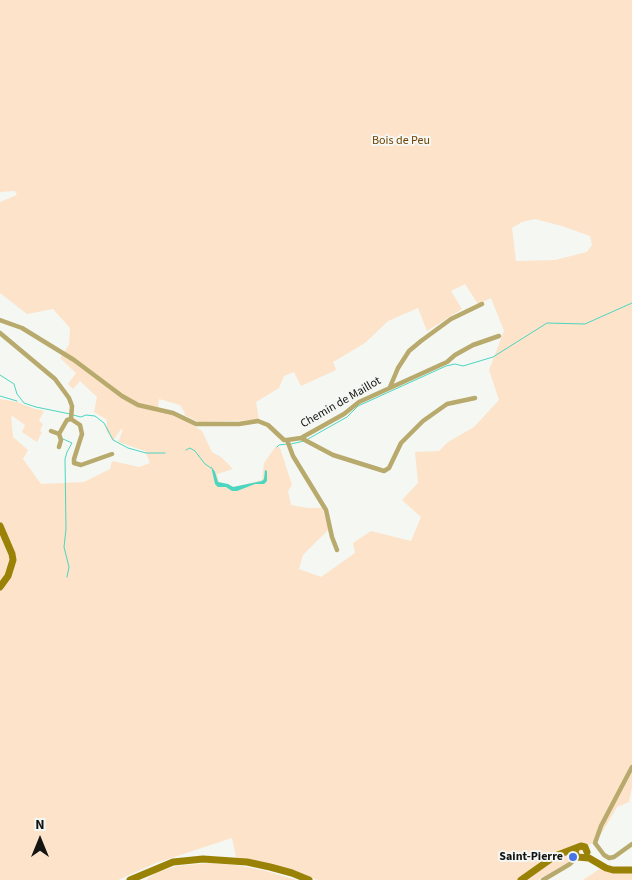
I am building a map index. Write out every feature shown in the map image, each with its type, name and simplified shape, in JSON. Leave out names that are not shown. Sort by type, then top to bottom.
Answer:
[{"type":"street","name":"Chemin de Maillot","points":[[288,443],[304,440],[359,402],[390,387],[398,368],[410,351],[421,340],[451,319],[482,304]]},
{"type":"street","points":[[0,320],[22,328],[74,360],[122,396],[138,404],[173,413],[196,424],[239,424],[258,421],[268,426],[288,443],[326,510],[337,550]]},
{"type":"street","points":[[0,330],[6,337]]},
{"type":"street","points":[[0,334],[55,379],[69,398],[72,406],[71,416],[59,434],[61,440],[59,447]]},
{"type":"street","points":[[390,387],[447,362],[473,345],[499,336]]},
{"type":"street","points":[[304,440],[333,455],[384,470],[389,468],[401,443],[424,421],[448,404],[475,398]]},
{"type":"street","points":[[71,416],[81,428],[82,434],[74,459],[76,465],[112,454]]},
{"type":"street","points":[[51,431],[59,434]]},
{"type":"street","points":[[0,526],[13,560],[8,576],[0,587]]},
{"type":"street","points":[[543,880],[570,864],[581,852],[595,843],[601,826],[632,767]]},
{"type":"street","points":[[595,843],[604,855],[609,858],[614,857],[632,844]]},
{"type":"street","points":[[521,880],[545,863],[569,854],[581,852],[606,868],[613,870],[632,869]]},
{"type":"street","points":[[130,880],[173,862],[203,859],[247,862],[270,867],[309,880]]},
{"type":"green space","name":"Bois de Peu","points":[[0,0],[632,0],[632,787],[629,802],[617,807],[600,836],[570,861],[538,880],[317,880],[294,870],[236,857],[232,838],[156,863],[118,880],[0,880],[0,590],[14,567],[6,531],[0,521],[0,399],[17,402],[44,411],[39,421],[43,424],[40,431],[42,432],[37,442],[22,432],[25,425],[11,415],[13,437],[28,450],[23,459],[41,484],[84,482],[110,469],[112,461],[139,467],[150,463],[145,451],[118,442],[123,430],[121,429],[113,441],[106,430],[107,420],[94,412],[97,397],[80,381],[73,389],[68,384],[76,373],[60,358],[69,345],[70,328],[53,309],[27,314],[0,293],[0,202],[17,195],[15,191],[0,192]],"holes":[[[535,219],[590,236],[592,245],[587,252],[555,260],[516,261],[512,228],[522,222]],[[465,284],[478,304],[491,298],[504,331],[489,370],[499,400],[474,427],[448,442],[439,451],[415,452],[418,483],[402,500],[421,517],[411,541],[371,531],[353,543],[355,553],[321,577],[299,569],[303,555],[329,529],[322,508],[291,505],[288,491],[292,485],[280,448],[276,446],[264,463],[262,480],[235,487],[219,482],[217,474],[233,469],[221,457],[212,452],[202,431],[182,418],[158,410],[159,399],[180,405],[185,413],[184,415],[199,422],[259,420],[256,402],[279,388],[284,376],[294,372],[301,386],[336,370],[333,362],[365,343],[388,321],[418,308],[427,331],[462,309],[451,291]]]},
{"type":"green space","points":[[0,531],[10,560],[6,574],[0,582]]},
{"type":"green space","points":[[209,863],[236,865],[296,880],[146,880],[155,873],[177,866]]},
{"type":"green space","points":[[601,868],[632,872],[632,880],[583,880]]},
{"type":"shaded area","points":[[211,466],[218,482],[233,487],[262,481],[265,470],[267,471],[267,481],[264,484],[255,484],[232,491],[226,487],[218,487],[215,484]]},
{"type":"waterway","points":[[308,439],[347,417],[358,406],[446,366],[455,364],[463,366],[493,357],[547,323],[585,324],[632,303]]},
{"type":"waterway","points":[[0,375],[14,384],[17,394],[24,403],[70,414]]},
{"type":"waterway","points":[[0,396],[17,401]]},
{"type":"waterway","points":[[73,415],[81,417],[86,415],[95,416],[104,423],[113,440],[128,448],[146,453],[165,453]]},
{"type":"waterway","points":[[63,439],[72,443],[65,459],[66,529],[64,547],[69,567],[67,577]]},
{"type":"waterway","points":[[291,444],[304,441]]},
{"type":"waterway","points":[[277,447],[287,444]]},
{"type":"waterway","points":[[186,450],[190,448],[195,451],[205,464],[211,468]]},
{"type":"place","name":"Saint-Pierre","points":[[573,857]]}]
